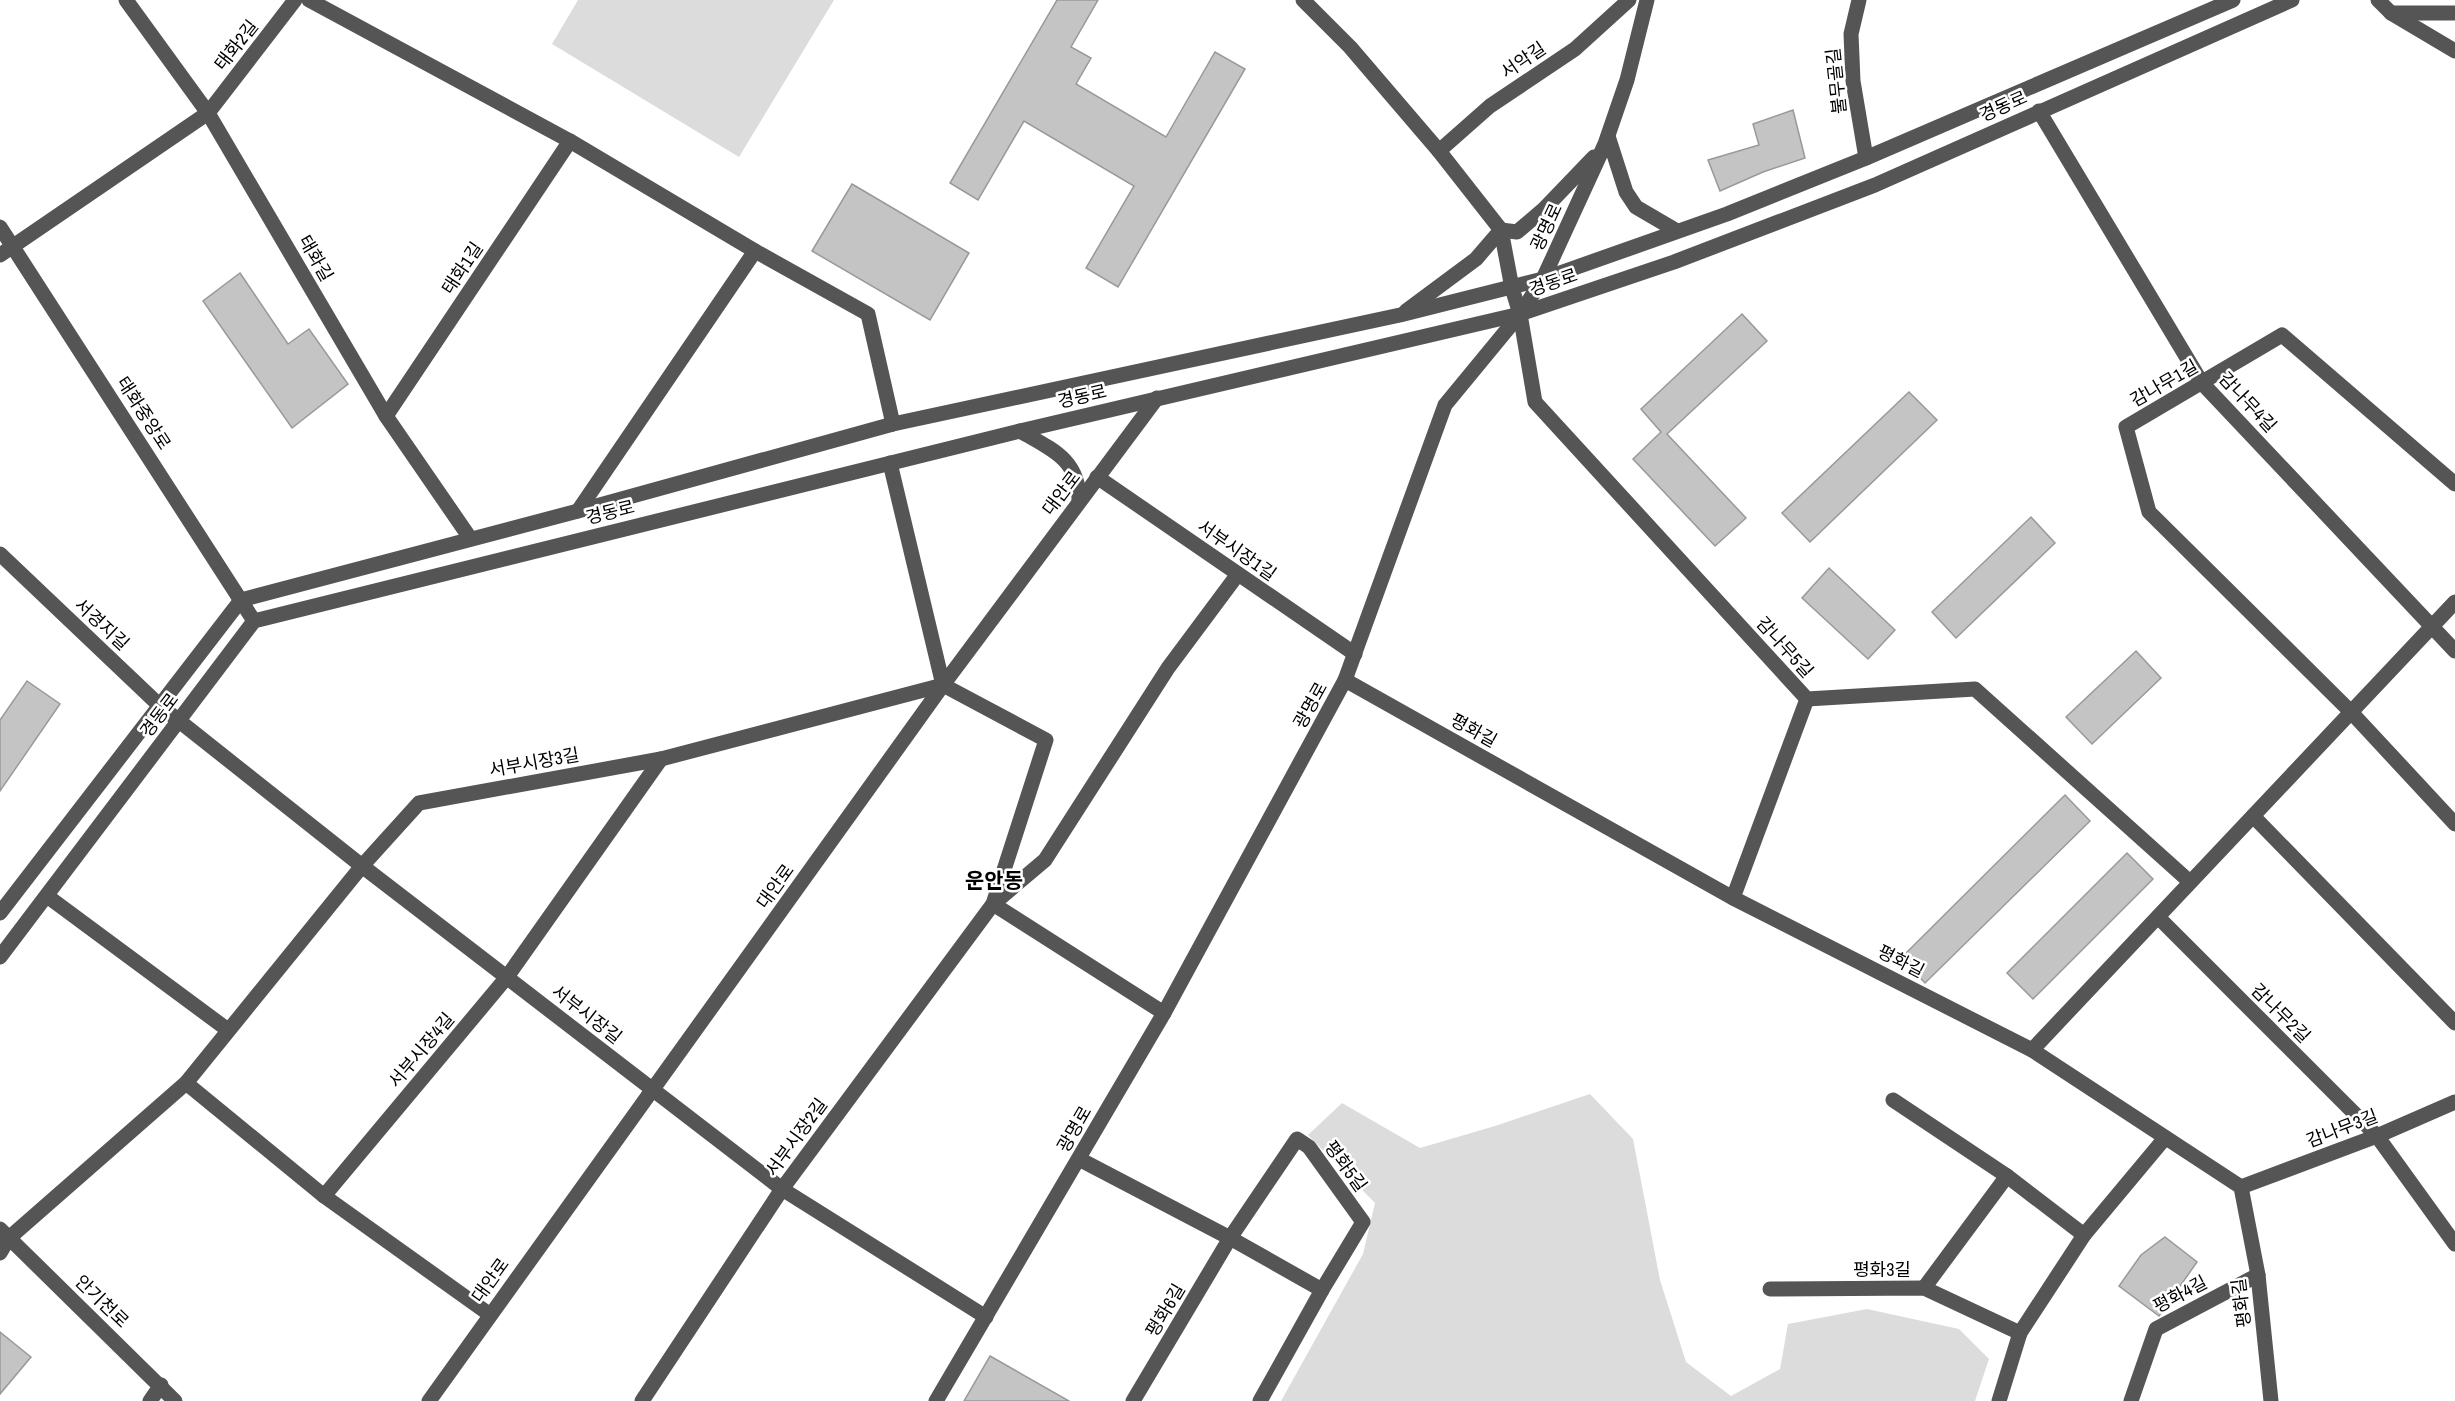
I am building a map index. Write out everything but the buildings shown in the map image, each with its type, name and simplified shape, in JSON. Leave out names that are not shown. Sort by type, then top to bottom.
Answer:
[{"type":"street","name":"태화길","points":[[126,0],[208,113],[386,416],[470,538]]},
{"type":"street","name":"태화2길","points":[[0,255],[208,113],[295,0]]},
{"type":"street","points":[[309,0],[570,141],[755,251],[868,314],[893,424]]},
{"type":"street","points":[[1303,0],[1350,47],[1439,151],[1501,230],[1512,288],[1520,314]]},
{"type":"street","name":"서악길","points":[[1439,151],[1490,106],[1575,49],[1629,0]]},
{"type":"street","name":"광명로","points":[[936,1401],[1164,1013],[1345,680],[1445,405],[1520,314],[1543,279],[1607,140],[1627,80],[1647,0]]},
{"type":"street","name":"불무골길","points":[[1859,0],[1851,34],[1854,81],[1866,158]]},
{"type":"street","name":"경동로","points":[[0,913],[241,600],[578,511],[893,424],[1400,315],[1543,279],[1727,214],[1866,158],[2233,0]]},
{"type":"street","name":"경동로","points":[[0,957],[255,621],[1020,431],[1520,314],[1674,262],[1864,189],[2292,0]]},
{"type":"street","points":[[2378,0],[2391,13],[2455,51]]},
{"type":"street","points":[[2391,13],[2455,13]]},
{"type":"street","name":"감나무4길","points":[[2039,111],[2202,383],[2432,626]]},
{"type":"street","points":[[1501,230],[1517,232],[1535,217],[1575,179],[1607,140]]},
{"type":"street","points":[[1607,140],[1626,192],[1636,207],[1677,231]]},
{"type":"street","name":"태화1길","points":[[386,416],[570,141]]},
{"type":"street","name":"태화중앙로","points":[[0,227],[255,621]]},
{"type":"street","points":[[1400,315],[1476,259],[1501,230]]},
{"type":"street","points":[[578,511],[755,251]]},
{"type":"street","name":"감나무5길","points":[[1520,314],[1535,402],[1807,699],[1975,689],[2190,882]]},
{"type":"street","name":"감나무1길","points":[[2351,712],[2149,512],[2126,427],[2282,335],[2455,484]]},
{"type":"street","name":"대안로","points":[[429,1401],[489,1314],[653,1090],[943,685],[1157,398]]},
{"type":"street","points":[[1020,431],[1064,458],[1075,474],[1079,501]]},
{"type":"street","points":[[890,463],[943,685]]},
{"type":"street","name":"서부시장1길","points":[[1097,477],[1355,654]]},
{"type":"street","name":"서경지길","points":[[0,554],[159,705],[180,720]]},
{"type":"street","points":[[1164,1013],[993,904],[1046,860],[1168,668],[1238,574]]},
{"type":"street","points":[[2032,1050],[2455,602]]},
{"type":"street","points":[[2432,626],[2455,651]]},
{"type":"street","name":"평화길","points":[[1345,680],[1733,897],[2032,1050],[2241,1187],[2258,1275],[2271,1401]]},
{"type":"street","name":"서부시장3길","points":[[0,1252],[5,1234],[186,1083],[362,866],[419,803],[661,759],[943,685]]},
{"type":"street","name":"서부시장2길","points":[[642,1401],[782,1189],[993,904],[1046,741],[943,685]]},
{"type":"street","points":[[1733,897],[1807,699]]},
{"type":"street","points":[[2351,712],[2455,824]]},
{"type":"street","name":"서부시장길","points":[[180,720],[362,866],[782,1189],[986,1317]]},
{"type":"street","name":"서부시장4길","points":[[324,1196],[507,976],[661,759]]},
{"type":"street","points":[[2253,816],[2455,1023]]},
{"type":"street","points":[[47,896],[228,1030]]},
{"type":"street","name":"감나무2길","points":[[2158,917],[2377,1136],[2455,1244]]},
{"type":"street","points":[[186,1083],[324,1196],[489,1314]]},
{"type":"street","points":[[1893,1100],[2007,1176],[2084,1235]]},
{"type":"street","name":"감나무3길","points":[[2241,1187],[2377,1136],[2455,1102]]},
{"type":"street","points":[[1999,1401],[2020,1333],[2084,1235],[2165,1138]]},
{"type":"street","name":"평화5길","points":[[1230,1238],[1297,1139],[1309,1147],[1363,1222],[1260,1401]]},
{"type":"street","points":[[1079,1159],[1230,1238],[1322,1290]]},
{"type":"street","points":[[1924,1288],[2007,1176]]},
{"type":"street","name":"안기천로","points":[[5,1234],[175,1401]]},
{"type":"street","name":"평화6길","points":[[1133,1401],[1230,1238]]},
{"type":"street","name":"평화4길","points":[[2131,1401],[2156,1329],[2258,1275]]},
{"type":"street","name":"평화3길","points":[[1770,1289],[1924,1288],[2020,1333]]},
{"type":"street","points":[[150,1401],[161,1385]]},
{"type":"shaded area","points":[[578,0],[834,0],[739,157],[552,44]]},
{"type":"shaded area","points":[[1590,1094],[1633,1139],[1660,1280],[1686,1362],[1731,1396],[1780,1369],[1788,1324],[1867,1309],[1959,1329],[1989,1359],[1975,1401],[1281,1401],[1363,1254],[1375,1203],[1308,1135],[1342,1103],[1420,1148]]},
{"type":"district","name":"운안동","points":[[994,880]]}]
